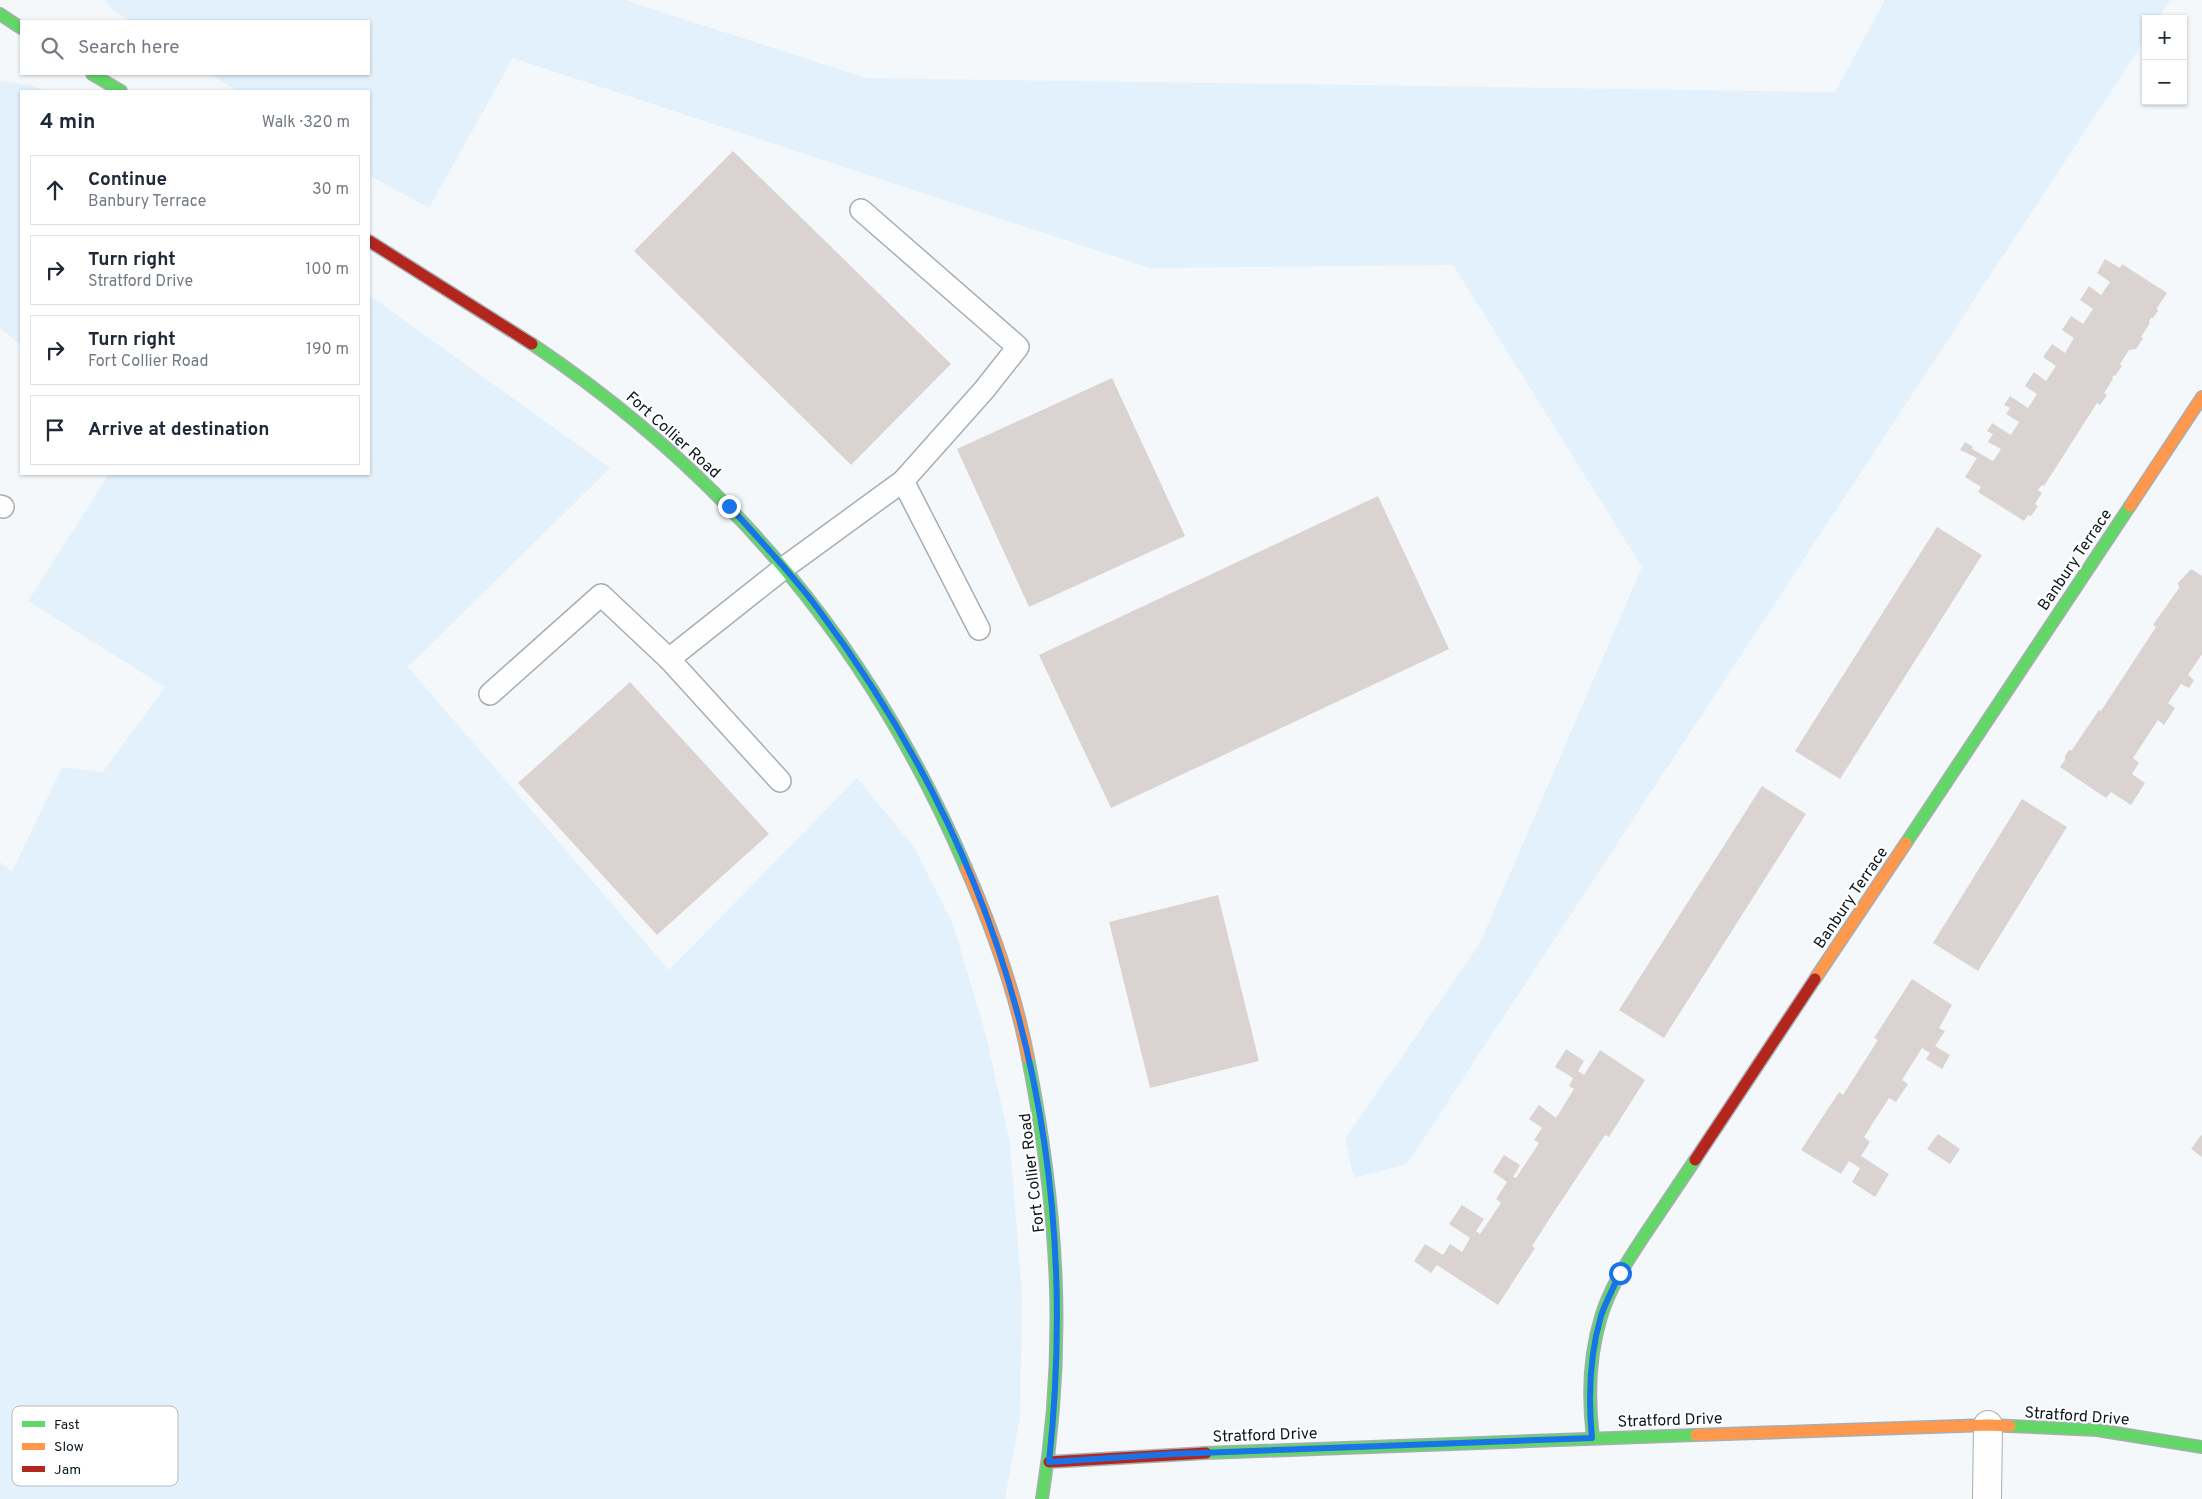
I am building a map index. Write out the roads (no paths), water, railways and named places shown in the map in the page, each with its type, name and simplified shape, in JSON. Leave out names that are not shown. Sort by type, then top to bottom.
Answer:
[{"type":"street","points":[[0,14],[20,27]]},
{"type":"street","points":[[94,75],[119,90]]},
{"type":"street","name":"Fort Collier Road","points":[[370,242],[494,318],[606,396],[729,506],[785,566],[849,651],[883,705],[932,791],[974,883],[1011,985],[1033,1071],[1045,1146],[1054,1218],[1057,1322],[1056,1378],[1049,1462],[1042,1499]]},
{"type":"street","name":"Banbury Terrace","points":[[1592,1438],[1588,1403],[1591,1358],[1602,1314],[1620,1273],[2202,396]]},
{"type":"street","points":[[1987,1499],[1988,1425]]},
{"type":"street","name":"Stratford Drive","points":[[1049,1462],[1172,1454],[1988,1425],[2096,1430],[2202,1447]]},
{"type":"lane","points":[[669,659],[785,566],[903,481],[984,390],[1018,347],[861,210]]},
{"type":"lane","points":[[903,481],[979,629]]},
{"type":"lane","points":[[490,694],[601,595],[669,659],[780,781]]}]
